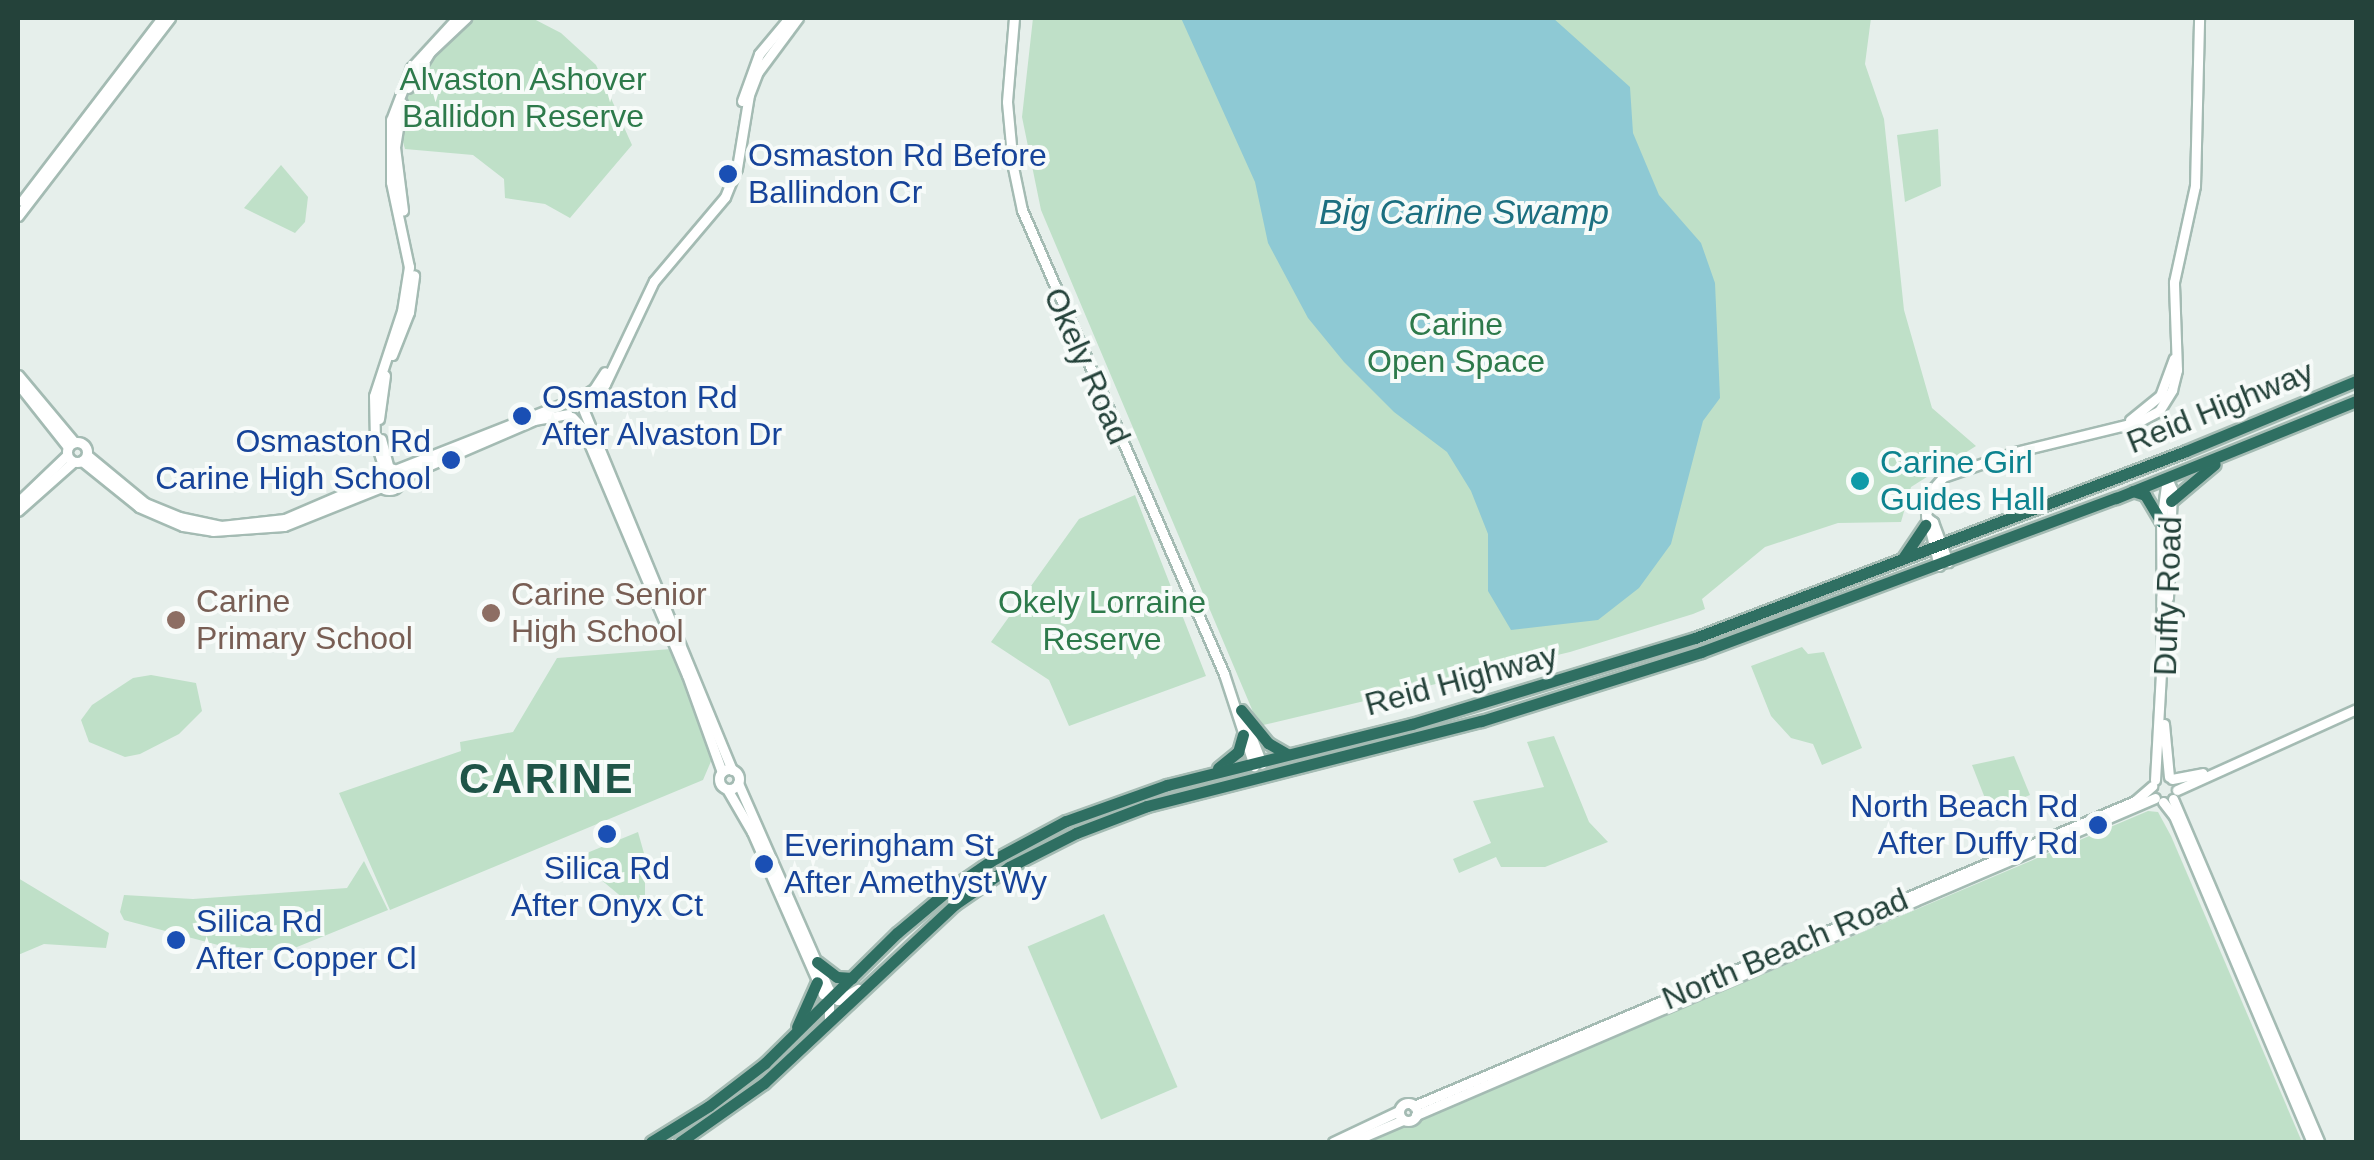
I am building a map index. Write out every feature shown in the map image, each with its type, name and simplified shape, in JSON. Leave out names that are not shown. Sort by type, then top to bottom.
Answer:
[{"type":"highway","name":"Reid Highway","points":[[651,1142],[718,1100],[791,1040],[827,994],[852,978],[947,892],[1027,840],[1120,800],[1578,676],[1901,562],[2356,381]]},
{"type":"highway","name":"Reid Highway","points":[[680,1142],[764,1083],[954,905],[1033,855],[1115,817],[1262,775],[1442,731],[1595,686],[1944,564],[2356,402]]},
{"type":"highway","points":[[2172,501],[2208,468],[2254,444]]},
{"type":"highway","points":[[2167,478],[2173,463],[2186,451]]},
{"type":"highway","points":[[2142,468],[2161,470],[2167,478]]},
{"type":"highway","points":[[2133,492],[2145,495],[2161,522]]},
{"type":"highway","points":[[1901,562],[1926,521]]},
{"type":"highway","points":[[1241,710],[1268,743],[1287,754]]},
{"type":"highway","points":[[1211,773],[1238,752],[1243,735]]},
{"type":"highway","points":[[817,962],[837,977],[852,978]]},
{"type":"highway","points":[[791,1040],[827,994]]},
{"type":"street","points":[[18,207],[162,18]]},
{"type":"street","points":[[18,216],[170,18]]},
{"type":"street","points":[[457,18],[411,68],[391,120],[390,182],[409,267],[402,311],[374,396],[375,440],[391,490],[410,473],[534,420],[584,410],[605,384],[654,281],[726,197],[737,168],[749,95],[758,72],[798,18]]},
{"type":"street","points":[[386,475],[380,397],[408,312],[415,271],[397,182],[397,123],[420,66],[466,18]]},
{"type":"street","points":[[568,411],[572,396],[580,398],[594,389],[604,374],[648,281],[723,191],[737,152],[748,82],[759,54],[789,18]]},
{"type":"street","name":"Okely Road","points":[[1014,18],[1007,102],[1012,167],[1022,210],[1241,710],[1256,761]]},
{"type":"street","points":[[1944,564],[1926,521],[1931,491],[1956,470],[2149,418],[2167,401],[2177,370],[2174,282],[2195,186],[2199,18]]},
{"type":"street","points":[[18,375],[75,454]]},
{"type":"street","points":[[18,384],[75,454],[146,503],[178,517],[221,526],[285,519],[386,475],[568,411]]},
{"type":"street","points":[[580,398],[727,771]]},
{"type":"street","points":[[568,411],[583,429],[727,771],[738,783],[817,962],[827,994],[826,1025]]},
{"type":"street","points":[[18,502],[75,454]]},
{"type":"street","points":[[18,511],[75,454]]},
{"type":"street","points":[[386,475],[400,482]]},
{"type":"street","name":"Duffy Road","points":[[2167,478],[2172,501],[2164,704],[2171,778]]},
{"type":"street","name":"Duffy Road","points":[[2167,478],[2161,522],[2161,671],[2153,782],[2167,797]]},
{"type":"street","name":"Okely Road","points":[[1234,698],[1243,735],[1262,775]]},
{"type":"street","points":[[2219,769],[2356,709]]},
{"type":"street","name":"North Beach Road","points":[[1415,1111],[2135,801],[2153,782],[2219,769]]},
{"type":"street","name":"North Beach Road","points":[[1415,1111],[2167,797],[2219,769]]},
{"type":"street","points":[[727,771],[719,781],[728,789],[752,832],[827,994]]},
{"type":"street","points":[[2171,778],[2167,797],[2174,816],[2312,1142]]},
{"type":"street","points":[[728,789],[738,783]]},
{"type":"street","points":[[2167,797],[2319,1142]]},
{"type":"street","points":[[827,994],[845,998],[867,984]]},
{"type":"street","points":[[1351,1142],[1401,1115],[1406,1104],[1415,1111]]},
{"type":"street","points":[[1333,1142],[1415,1111]]},
{"type":"green space","name":"Alvaston Ashover Ballidon Reserve","points":[[475,18],[532,18],[561,33],[596,65],[632,145],[570,218],[545,204],[505,198],[504,179],[473,155],[405,149],[400,132],[408,91],[429,62]]},
{"type":"green space","name":"Carine Open Space","points":[[1033,18],[1871,18],[1865,64],[1884,119],[1904,310],[1932,408],[1976,446],[1911,487],[1901,522],[1838,523],[1765,547],[1702,599],[1705,609],[1693,614],[1570,652],[1259,726],[1041,210],[1022,117]]},
{"type":"green space","points":[[1938,129],[1941,186],[1905,202],[1897,135]]},
{"type":"green space","points":[[281,165],[308,197],[305,222],[295,233],[244,208]]},
{"type":"green space","name":"Okely Lorraine Reserve","points":[[1135,495],[1206,676],[1069,726],[1049,680],[991,642],[1079,519]]},
{"type":"green space","points":[[1802,647],[1808,654],[1824,652],[1862,748],[1822,765],[1813,744],[1791,738],[1771,716],[1751,666]]},
{"type":"green space","points":[[671,649],[692,693],[712,759],[703,780],[390,910],[339,793],[461,751],[460,742],[513,732],[557,658]]},
{"type":"green space","points":[[151,675],[196,683],[202,711],[179,734],[140,754],[125,757],[89,742],[81,720],[92,705],[133,678]]},
{"type":"green space","points":[[1554,736],[1589,822],[1608,842],[1545,867],[1501,867],[1496,857],[1459,873],[1453,859],[1491,843],[1473,801],[1544,787],[1527,742]]},
{"type":"green space","points":[[2014,756],[2030,795],[1990,811],[1972,765]]},
{"type":"green space","points":[[2148,811],[2158,812],[2171,836],[2302,1142],[1368,1142]]},
{"type":"green space","points":[[638,832],[645,857],[645,905],[636,909],[587,868],[582,855]]},
{"type":"green space","points":[[364,861],[388,910],[278,951],[218,945],[124,920],[120,912],[124,895],[193,899],[347,888]]},
{"type":"green space","points":[[18,878],[109,933],[106,948],[44,944],[18,955]]},
{"type":"green space","points":[[1104,914],[1177,1087],[1101,1119],[1028,946]]},
{"type":"water","name":"Big Carine Swamp","points":[[1181,18],[1553,18],[1630,87],[1633,133],[1659,195],[1701,243],[1715,283],[1720,398],[1703,421],[1671,544],[1639,588],[1598,620],[1511,630],[1488,591],[1488,534],[1471,491],[1447,452],[1394,412],[1344,362],[1308,318],[1268,243],[1255,182]]},
{"type":"place","name":"Osmaston Rd Before Ballindon Cr","points":[[728,174]]},
{"type":"place","name":"Osmaston Rd After Alvaston Dr","points":[[522,416]]},
{"type":"place","name":"Osmaston Rd Carine High School","points":[[451,460]]},
{"type":"place","name":"Carine Girl Guides Hall","points":[[1860,481]]},
{"type":"place","name":"Carine Senior High School","points":[[491,613]]},
{"type":"place","name":"Carine Primary School","points":[[176,620]]},
{"type":"place","name":"North Beach Rd After Duffy Rd","points":[[2098,825]]},
{"type":"place","name":"Silica Rd After Onyx Ct","points":[[607,834]]},
{"type":"place","name":"Everingham St After Amethyst Wy","points":[[764,864]]},
{"type":"place","name":"Silica Rd After Copper Cl","points":[[176,940]]},
{"type":"district","name":"CARINE","points":[[547,779]]}]
